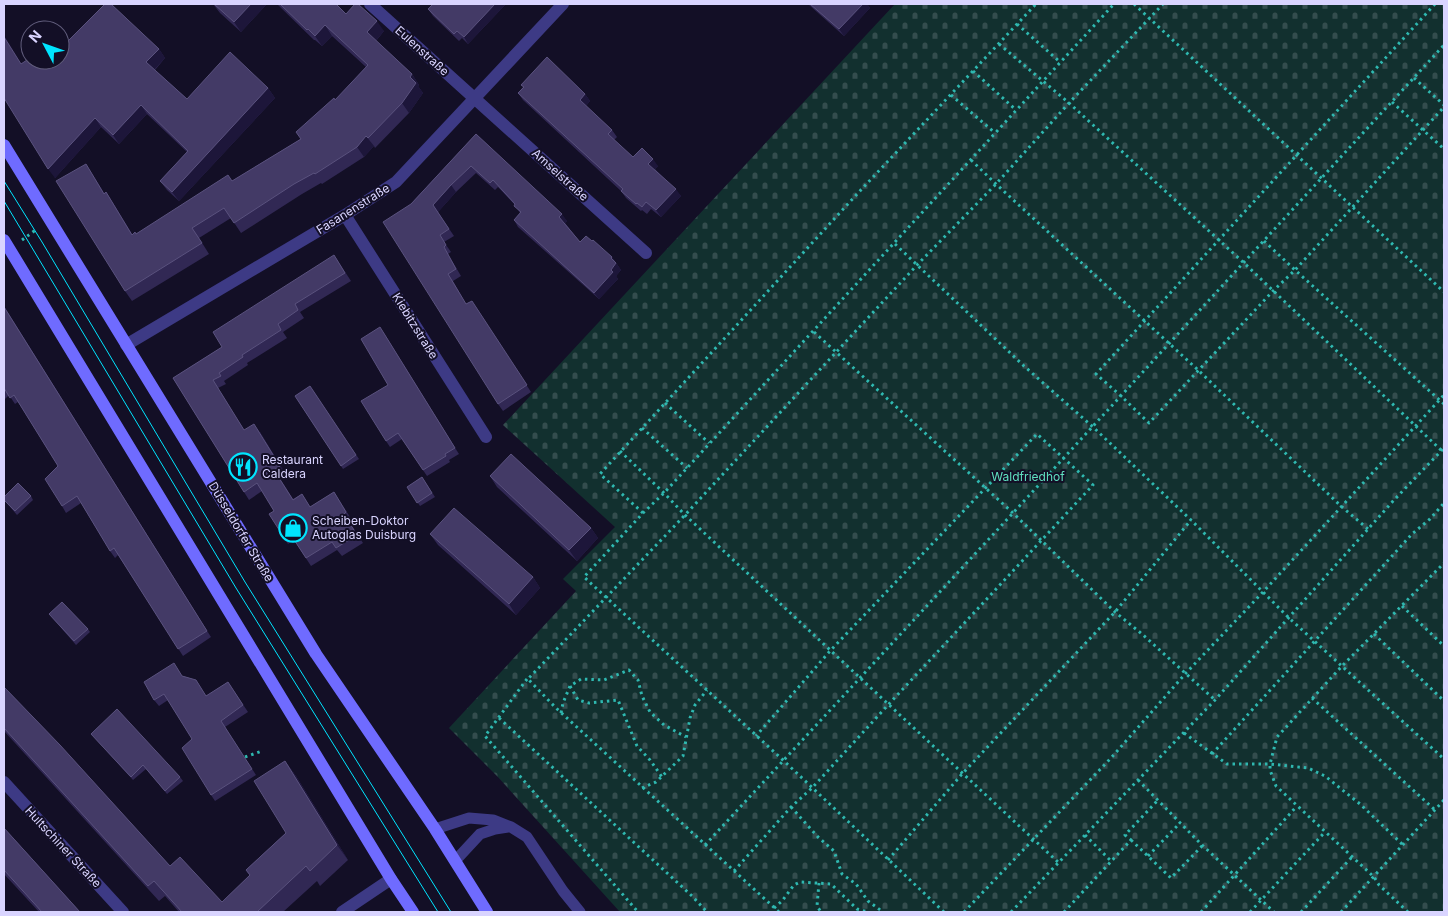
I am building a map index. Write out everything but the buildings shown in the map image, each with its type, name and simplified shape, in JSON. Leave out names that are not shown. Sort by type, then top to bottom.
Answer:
[{"type":"main road","name":"Düsseldorfer Straße","points":[[4,145],[316,654],[435,830],[487,912]]},
{"type":"main road","points":[[4,240],[391,879],[413,912]]},
{"type":"street","name":"Eulenstraße","points":[[370,4],[475,98]]},
{"type":"street","name":"Fasanenstraße","points":[[126,345],[345,215],[396,182],[563,4]]},
{"type":"street","name":"Amselstraße","points":[[475,98],[646,253]]},
{"type":"street","name":"Kiebitzstraße","points":[[345,215],[486,437]]},
{"type":"street","name":"Hultschiner Straße","points":[[4,782],[123,912]]},
{"type":"street","points":[[342,912],[391,879]]},
{"type":"lane","points":[[435,830],[469,818],[493,820],[511,827],[528,837],[563,891],[580,912]]},
{"type":"lane","points":[[455,861],[480,834],[495,829],[511,827]]},
{"type":"path","points":[[643,513],[600,474],[851,201],[1036,4]]},
{"type":"path","points":[[944,912],[784,761],[584,577],[814,332],[1114,4]]},
{"type":"path","points":[[1134,4],[1444,292]]},
{"type":"path","points":[[638,912],[485,736],[528,679],[685,515],[917,265],[996,184],[1162,4]]},
{"type":"path","points":[[1414,78],[1444,106],[1295,270],[1149,423],[1096,374],[1435,4]]},
{"type":"path","points":[[1017,24],[1060,62]]},
{"type":"path","points":[[999,44],[1069,103],[1443,449],[1368,529],[1215,700],[1011,912]]},
{"type":"path","points":[[704,845],[1170,344],[1444,45]]},
{"type":"path","points":[[973,71],[1016,110]]},
{"type":"path","points":[[951,95],[995,133]]},
{"type":"path","points":[[1392,102],[1444,149]]},
{"type":"path","points":[[971,160],[1198,370],[1342,507],[1368,529]]},
{"type":"path","points":[[14,257],[24,251],[18,243],[42,226],[35,216],[44,210]]},
{"type":"path","points":[[1264,241],[1444,404]]},
{"type":"path","points":[[895,244],[1191,520],[1289,618],[1444,759]]},
{"type":"path","points":[[814,332],[1013,513],[1116,612],[1215,700]]},
{"type":"path","points":[[964,912],[1111,758],[1186,673],[1444,395]]},
{"type":"path","points":[[665,403],[709,443]]},
{"type":"path","points":[[642,428],[687,468]]},
{"type":"path","points":[[734,871],[1093,485],[1037,434],[830,651],[756,736]]},
{"type":"path","points":[[620,451],[685,515],[1059,863]]},
{"type":"path","points":[[1212,754],[1412,534],[1430,519],[1444,503]]},
{"type":"path","points":[[888,860],[962,774],[1116,612],[1191,520]]},
{"type":"path","points":[[1408,912],[1379,885],[1374,877],[1276,786],[1270,770],[1270,764],[1277,737],[1342,666],[1444,563]]},
{"type":"path","points":[[1402,606],[1444,646]]},
{"type":"path","points":[[1374,634],[1444,701]]},
{"type":"path","points":[[561,713],[570,686],[581,680],[604,680],[629,670],[638,680],[642,696],[650,712],[664,725],[686,738]]},
{"type":"path","points":[[528,679],[561,713],[779,912]]},
{"type":"path","points":[[570,686],[578,700],[589,703],[618,700],[637,746],[662,777]]},
{"type":"path","points":[[642,788],[656,782],[683,756],[690,718],[696,705],[707,690]]},
{"type":"path","points":[[1312,698],[1435,810]]},
{"type":"path","points":[[498,718],[692,896],[707,912]]},
{"type":"path","points":[[1184,733],[1227,764],[1270,764],[1308,768],[1325,776],[1360,804],[1403,845]]},
{"type":"path","points":[[245,757],[262,751]]},
{"type":"path","points":[[1138,780],[1180,823],[1274,912]]},
{"type":"path","points":[[1158,800],[1125,835],[1171,878],[1203,845]]},
{"type":"path","points":[[1341,912],[1444,800]]},
{"type":"path","points":[[1201,912],[1297,806]]},
{"type":"path","points":[[792,807],[818,837],[834,851],[842,874],[856,884],[868,901],[883,912]]},
{"type":"path","points":[[1148,856],[1180,823]]},
{"type":"path","points":[[1250,912],[1325,832]]},
{"type":"path","points":[[1085,835],[1111,861]]},
{"type":"path","points":[[1064,912],[1131,840]]},
{"type":"path","points":[[1301,912],[1352,857]]},
{"type":"path","points":[[774,908],[794,885],[800,882],[831,884],[857,909],[868,912]]},
{"type":"path","points":[[819,883],[817,906],[821,912]]},
{"type":"green space","name":"Waldfriedhof","points":[[895,4],[1444,4],[1444,912],[620,912],[497,776],[449,728],[576,591],[563,579],[615,527],[503,425]]},
{"type":"tram line","points":[[4,181],[245,582],[451,912]]},
{"type":"tram line","points":[[4,201],[236,588],[438,912]]},
{"type":"place","name":"Restaurant Caldera","points":[[243,467]]},
{"type":"place","name":"Scheiben-Doktor Autoglas Duisburg","points":[[293,528]]}]
